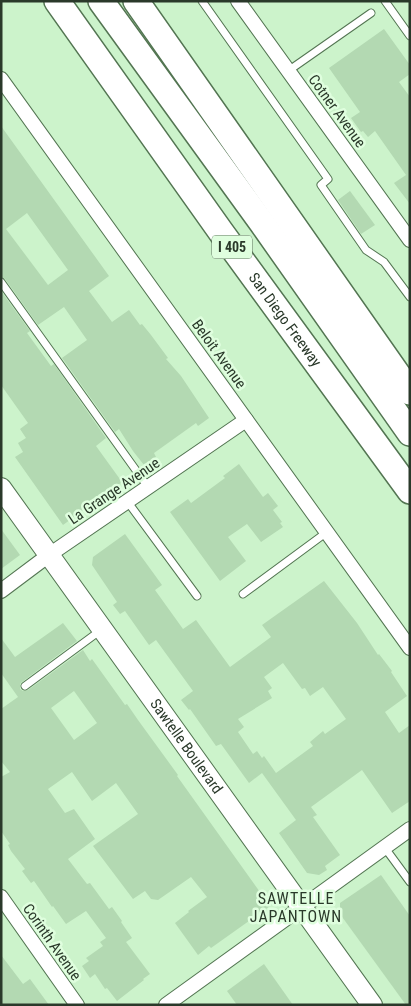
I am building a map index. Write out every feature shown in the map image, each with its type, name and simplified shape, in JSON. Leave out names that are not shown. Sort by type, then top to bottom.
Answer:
[{"type":"highway","name":"San Diego Freeway","points":[[57,1],[221,232],[410,491]]},
{"type":"highway","points":[[76,1],[410,467]]},
{"type":"highway","points":[[101,1],[262,223],[410,433]]},
{"type":"highway","points":[[136,1],[410,392]]},
{"type":"street","name":"Cotner Avenue","points":[[238,1],[410,240]]},
{"type":"street","name":"Beloit Avenue","points":[[1,79],[410,648]]},
{"type":"street","name":"La Grange Avenue","points":[[1,591],[127,501],[246,420]]},
{"type":"street","name":"Sawtelle Boulevard","points":[[1,488],[372,1005]]},
{"type":"street","points":[[166,1005],[410,829]]},
{"type":"street","name":"Corinth Avenue","points":[[1,897],[77,1005]]},
{"type":"lane","points":[[202,1],[328,180],[321,185],[366,250],[384,262],[410,297]]},
{"type":"lane","points":[[385,1],[410,36]]},
{"type":"lane","points":[[288,71],[371,13]]},
{"type":"lane","points":[[1,282],[148,487]]},
{"type":"lane","points":[[127,501],[197,596]]},
{"type":"lane","points":[[243,594],[326,532]]},
{"type":"lane","points":[[25,686],[103,628]]},
{"type":"lane","points":[[385,848],[410,882]]},
{"type":"building","points":[[384,29],[410,65],[410,74],[399,82],[410,97],[410,204],[394,183],[406,175],[375,131],[368,137],[363,131],[361,132],[351,118],[360,112],[329,68]]},
{"type":"building","points":[[1,126],[109,276],[89,291],[112,322],[129,310],[140,325],[142,324],[151,335],[209,418],[198,426],[196,423],[154,453],[156,457],[144,465],[119,429],[115,432],[62,358],[87,340],[64,307],[38,325],[5,279],[1,277]],"holes":[[[27,213],[68,270],[48,285],[6,229]]]},
{"type":"building","points":[[350,191],[375,225],[361,234],[338,200]]},
{"type":"building","points":[[1,291],[30,331],[27,333],[51,366],[54,364],[106,438],[96,446],[122,482],[63,525],[15,457],[23,452],[18,443],[26,438],[20,429],[28,423],[1,385]]},
{"type":"building","points":[[239,464],[263,497],[268,493],[278,506],[273,510],[282,522],[280,523],[283,527],[261,542],[247,524],[228,537],[246,561],[220,581],[170,512],[188,499],[191,503],[225,478],[223,476]]},
{"type":"building","points":[[1,529],[20,555],[1,569]]},
{"type":"building","points":[[125,534],[162,585],[155,590],[183,629],[196,620],[230,667],[271,637],[262,625],[324,581],[357,623],[378,655],[392,671],[407,696],[385,712],[399,733],[410,725],[410,801],[392,813],[362,770],[311,807],[317,815],[313,817],[340,855],[325,866],[327,870],[319,875],[307,873],[279,833],[296,820],[262,773],[249,783],[221,744],[216,746],[190,709],[181,700],[193,691],[156,640],[149,645],[125,611],[120,614],[113,605],[117,602],[92,565],[93,557]],"holes":[[[283,663],[302,689],[305,688],[310,696],[323,687],[346,719],[325,734],[323,731],[310,742],[313,746],[276,773],[264,756],[262,758],[257,751],[253,754],[238,732],[244,727],[238,719],[272,698],[268,691],[272,688],[264,677]]]},
{"type":"building","points":[[63,623],[77,641],[22,682],[20,689],[23,691],[28,690],[83,650],[90,661],[92,659],[125,705],[127,704],[270,906],[211,948],[209,946],[198,955],[175,923],[207,897],[191,877],[158,900],[151,899],[145,891],[133,899],[93,846],[138,814],[116,783],[92,801],[72,772],[48,789],[65,813],[74,809],[95,839],[68,859],[87,884],[90,883],[109,909],[112,907],[122,921],[132,938],[126,942],[150,974],[117,1001],[107,988],[105,989],[95,974],[90,978],[82,966],[89,961],[86,958],[103,946],[100,942],[106,938],[86,911],[66,924],[34,881],[31,883],[22,871],[25,869],[11,851],[8,845],[10,844],[1,831],[1,777],[10,772],[1,761],[1,709],[18,697],[1,673],[1,638],[15,657]],"holes":[[[74,691],[97,723],[74,740],[51,708]]]},
{"type":"building","points":[[381,875],[410,916],[410,1005],[406,1005],[340,914],[340,903]]},
{"type":"building","points":[[1,955],[23,984],[30,979],[49,1005],[1,1005]]},
{"type":"building","points":[[264,964],[293,1005],[237,1005],[227,991]]},
{"type":"district","name":"SAWTELLE JAPANTOWN","points":[[296,907]]}]
